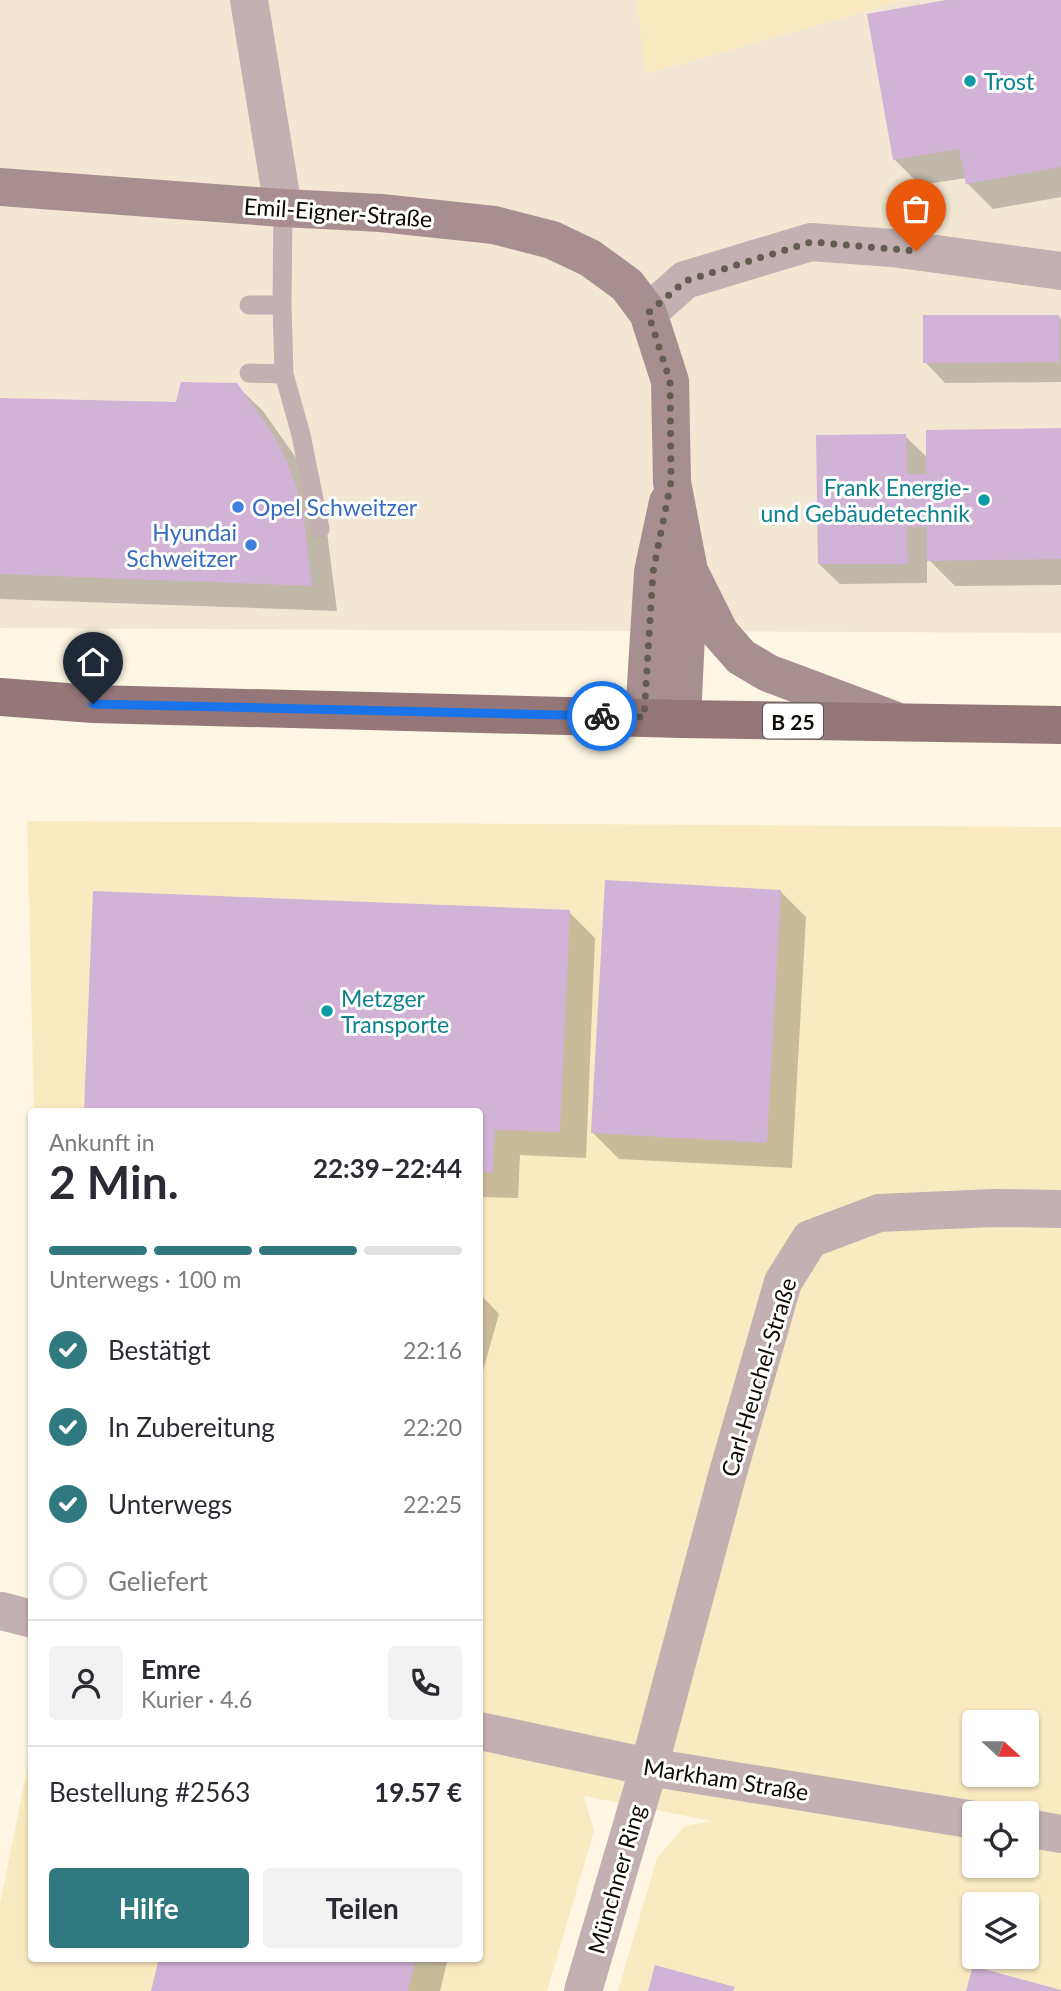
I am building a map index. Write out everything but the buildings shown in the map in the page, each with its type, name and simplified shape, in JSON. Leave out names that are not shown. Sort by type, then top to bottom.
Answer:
[{"type":"main road","name":"Emil-Eigner-Straße","points":[[0,187],[382,213],[495,225],[552,240],[590,258],[627,285],[648,313],[670,381],[671,482],[689,571],[682,719]]},
{"type":"main road","name":"Emil-Eigner-Straße","points":[[644,717],[653,572],[671,482]]},
{"type":"main road","name":"Emil-Eigner-Straße","points":[[689,571],[720,633],[741,657],[768,673],[903,723]]},
{"type":"main road","name":"B 25","points":[[0,697],[93,704],[682,719],[1061,725]]},
{"type":"street","points":[[249,0],[283,208]]},
{"type":"street","points":[[648,313],[685,281],[811,242],[892,248],[1061,271]]},
{"type":"street","name":"Carl-Heuchel-Straße","points":[[649,1766],[727,1476],[783,1282],[810,1239],[879,1213],[994,1208],[1061,1209]]},
{"type":"street","name":"Markham Straße","points":[[483,1732],[649,1766],[962,1818]]},
{"type":"street","name":"Münchner Ring","points":[[583,1991],[649,1766]]},
{"type":"street","points":[[1039,1830],[1061,1834]]},
{"type":"lane","points":[[283,208],[284,374],[301,435],[320,529]]},
{"type":"lane","points":[[249,305],[282,305]]},
{"type":"lane","points":[[249,373],[284,374]]},
{"type":"shaded area","points":[[0,0],[637,0],[646,74],[905,0],[1061,0],[1061,633],[0,628]]},
{"type":"shaded area","points":[[637,0],[905,0],[645,74]]},
{"type":"shaded area","points":[[27,821],[1061,827],[1061,1991],[618,1991],[657,1858],[685,1826],[712,1821],[584,1796],[594,1831],[547,1991],[0,1991],[0,1904],[28,1764],[28,1962],[483,1962],[483,1108],[34,1108]]},
{"type":"way so far","points":[[602,716],[644,717],[653,572],[671,482],[670,381],[648,313],[685,281],[811,242],[916,251]]},
{"type":"place","name":"Trost","points":[[970,81]]},
{"type":"place","name":"Frank Energie- und Gebäudetechnik","points":[[984,500]]},
{"type":"place","name":"Opel Schweitzer","points":[[238,507]]},
{"type":"place","name":"Hyundai Schweitzer","points":[[251,545]]},
{"type":"place","name":"Metzger Transporte","points":[[327,1011]]},
{"type":"route","points":[[93,704],[602,716]]}]
